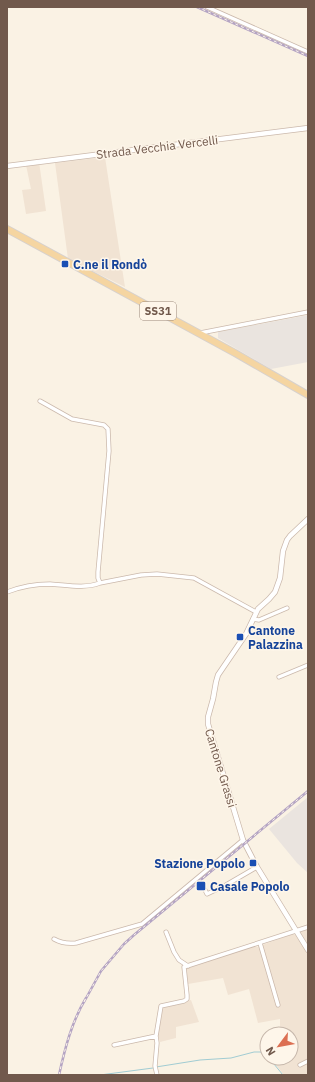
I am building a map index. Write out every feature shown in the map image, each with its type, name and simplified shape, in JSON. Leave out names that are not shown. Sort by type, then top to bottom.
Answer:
[{"type":"main road","name":"SS31","points":[[7,229],[308,395]]},
{"type":"street","points":[[207,7],[308,52]]},
{"type":"street","name":"Strada Vecchia Vercelli","points":[[7,166],[308,128]]},
{"type":"street","points":[[198,334],[308,312]]},
{"type":"street","points":[[40,401],[72,420],[104,425],[108,429],[109,451],[98,572],[100,583]]},
{"type":"street","name":"Cantone Grassi","points":[[308,519],[287,540],[283,551],[280,578],[277,588],[272,596],[256,612],[246,634],[218,675],[207,720],[244,842],[308,950]]},
{"type":"street","points":[[7,592],[17,588],[48,584],[77,586],[94,585],[141,575],[158,574],[194,578],[256,612]]},
{"type":"street","points":[[253,619],[259,620],[288,608]]},
{"type":"street","points":[[279,677],[308,665]]},
{"type":"street","points":[[54,939],[60,943],[76,943],[142,924],[244,842]]},
{"type":"street","points":[[205,890],[207,894],[226,886],[257,866]]},
{"type":"street","points":[[157,1075],[155,1066],[157,1043],[156,1036],[162,1006],[184,1001],[186,999],[187,995],[184,968],[308,927]]},
{"type":"street","points":[[166,932],[179,960],[188,966]]},
{"type":"street","points":[[260,943],[278,1005]]},
{"type":"street","points":[[114,1045],[156,1036]]},
{"type":"street","points":[[300,1065],[308,1061]]},
{"type":"shaded area","points":[[105,157],[125,287],[68,259],[55,163]]},
{"type":"shaded area","points":[[39,162],[46,211],[26,214],[22,190],[31,189],[26,165]]},
{"type":"shaded area","points":[[308,315],[308,362],[271,369],[218,338],[218,332]]},
{"type":"shaded area","points":[[308,797],[308,873],[297,863],[269,829]]},
{"type":"shaded area","points":[[308,929],[308,945],[300,932]]},
{"type":"shaded area","points":[[292,934],[297,935],[308,954],[308,1075],[284,1075],[277,1066],[299,1066],[299,1026],[280,1026],[280,1019],[258,1023],[249,989],[228,995],[223,978],[188,984],[185,971],[186,968],[255,945],[257,947]]},
{"type":"shaded area","points":[[191,1000],[199,1022],[176,1027],[176,1038],[160,1042],[158,1036],[163,1008]]},
{"type":"waterway","points":[[156,1067],[200,1060],[231,1058],[259,1052]]},
{"type":"waterway","points":[[276,1066],[283,1075]]},
{"type":"waterway","points":[[100,1075],[153,1068]]},
{"type":"railway","points":[[197,7],[308,56]]},
{"type":"railway","points":[[84,1002],[101,971],[124,944],[308,791]]},
{"type":"railway","points":[[59,1075],[70,1035],[86,998]]},
{"type":"place","name":"C.ne il Rondò","points":[[65,264]]},
{"type":"place","name":"Cantone Palazzina","points":[[240,637]]},
{"type":"place","name":"Stazione Popolo","points":[[253,863]]},
{"type":"place","name":"Casale Popolo","points":[[201,886]]}]
